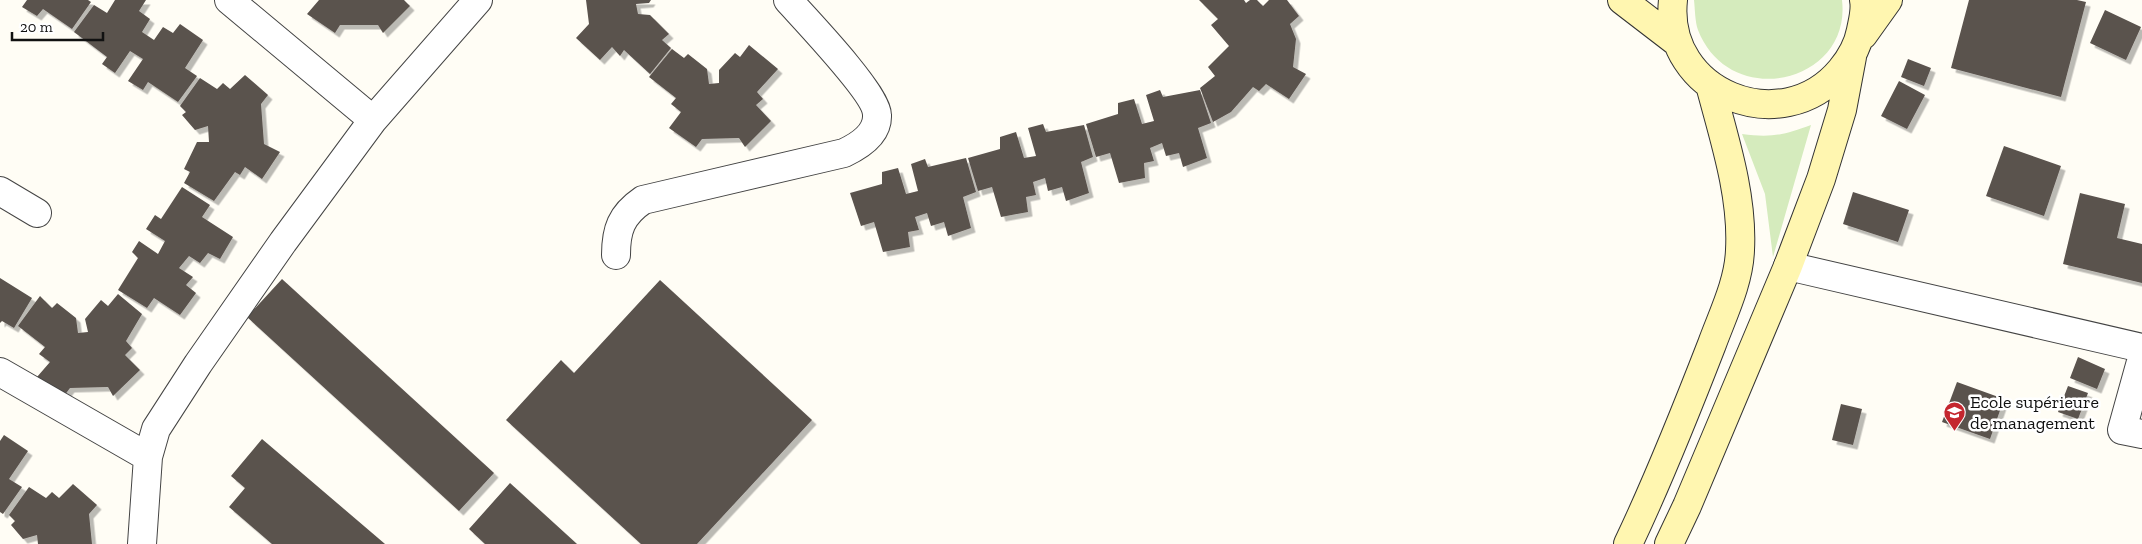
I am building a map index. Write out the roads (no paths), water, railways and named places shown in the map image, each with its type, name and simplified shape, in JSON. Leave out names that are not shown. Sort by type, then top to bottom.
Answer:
[{"type":"main road","points":[[1622,0],[1678,43]]},
{"type":"main road","points":[[1673,0],[1673,26],[1678,43],[1686,59],[1710,85],[1738,101],[1770,105],[1802,99],[1831,82],[1856,49],[1888,0]]},
{"type":"main road","points":[[1669,544],[1687,506],[1788,266],[1832,145],[1856,49],[1865,7],[1864,0]]},
{"type":"main road","points":[[1628,544],[1699,376],[1730,292],[1740,250],[1736,200],[1710,85]]},
{"type":"street","points":[[229,0],[373,120]]},
{"type":"street","points":[[142,544],[148,457],[156,429],[198,364],[283,242],[373,120],[478,0]]},
{"type":"street","points":[[616,255],[616,234],[621,222],[633,207],[643,200],[844,153],[859,146],[874,128],[878,115],[874,104],[851,72],[788,0]]},
{"type":"street","points":[[0,191],[37,213]]},
{"type":"street","points":[[1788,266],[2142,348]]},
{"type":"street","points":[[2142,358],[2122,430],[2142,434]]},
{"type":"street","points":[[0,372],[148,457]]},
{"type":"place","name":"Ecole supérieure de management","points":[[1954,431]]}]
